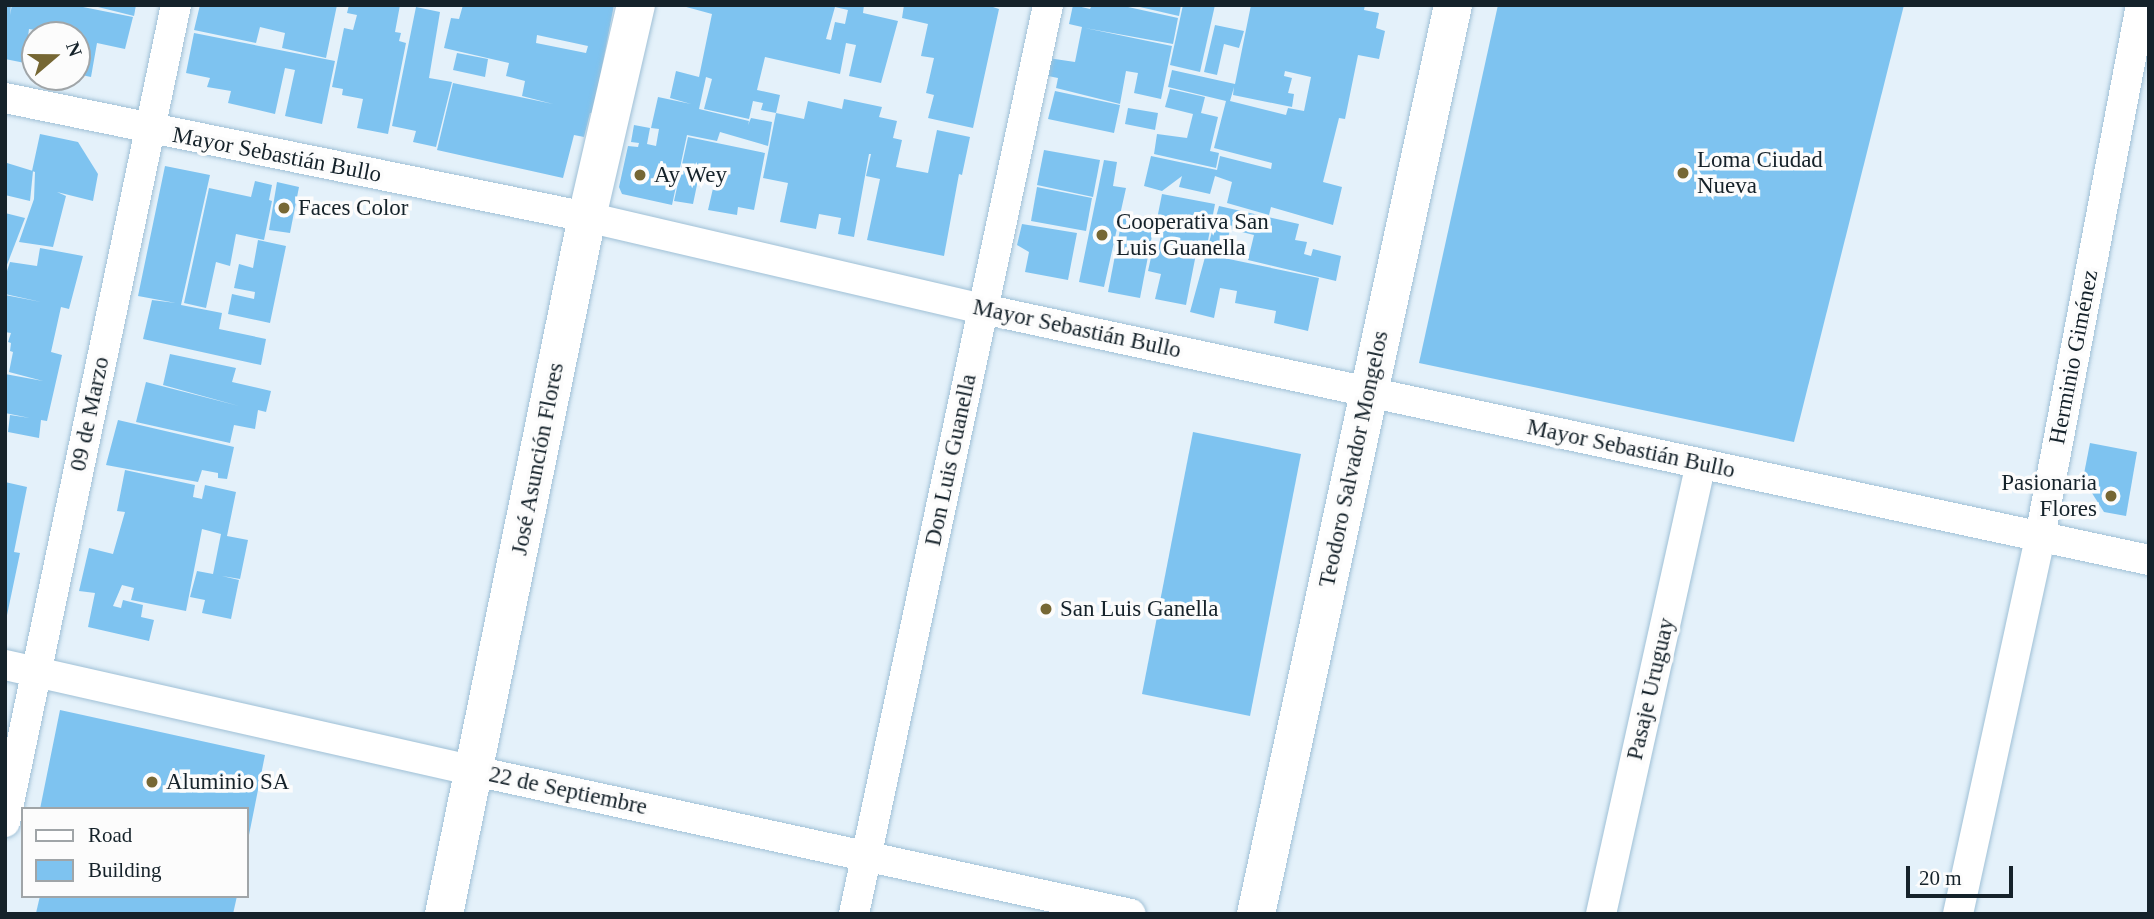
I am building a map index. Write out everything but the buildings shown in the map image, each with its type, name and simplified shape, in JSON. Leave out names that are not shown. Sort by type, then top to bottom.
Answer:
[{"type":"street","name":"09 de Marzo","points":[[5,822],[176,5]]},
{"type":"street","name":"José Asunción Flores","points":[[444,914],[587,217],[636,5]]},
{"type":"street","name":"Don Luis Guanella","points":[[854,914],[1048,5]]},
{"type":"street","name":"Teodoro Salvador Mongelos","points":[[1256,914],[1453,5]]},
{"type":"street","name":"Herminio Giménez","points":[[1958,914],[2040,537],[2141,5]]},
{"type":"street","name":"Mayor Sebastián Bullo","points":[[5,98],[587,217],[983,309],[2149,560]]},
{"type":"street","name":"Pasaje Uruguay","points":[[1601,914],[1701,464]]},
{"type":"street","name":"22 de Septiembre","points":[[5,665],[1131,914]]},
{"type":"place","name":"Loma Ciudad Nueva","points":[[1683,173]]},
{"type":"place","name":"Ay Wey","points":[[640,175]]},
{"type":"place","name":"Faces Color","points":[[284,208]]},
{"type":"place","name":"Cooperativa San Luis Guanella","points":[[1102,235]]},
{"type":"place","name":"Pasionaria Flores","points":[[2111,496]]},
{"type":"place","name":"San Luis Ganella","points":[[1046,609]]},
{"type":"place","name":"Aluminio SA","points":[[152,782]]}]
